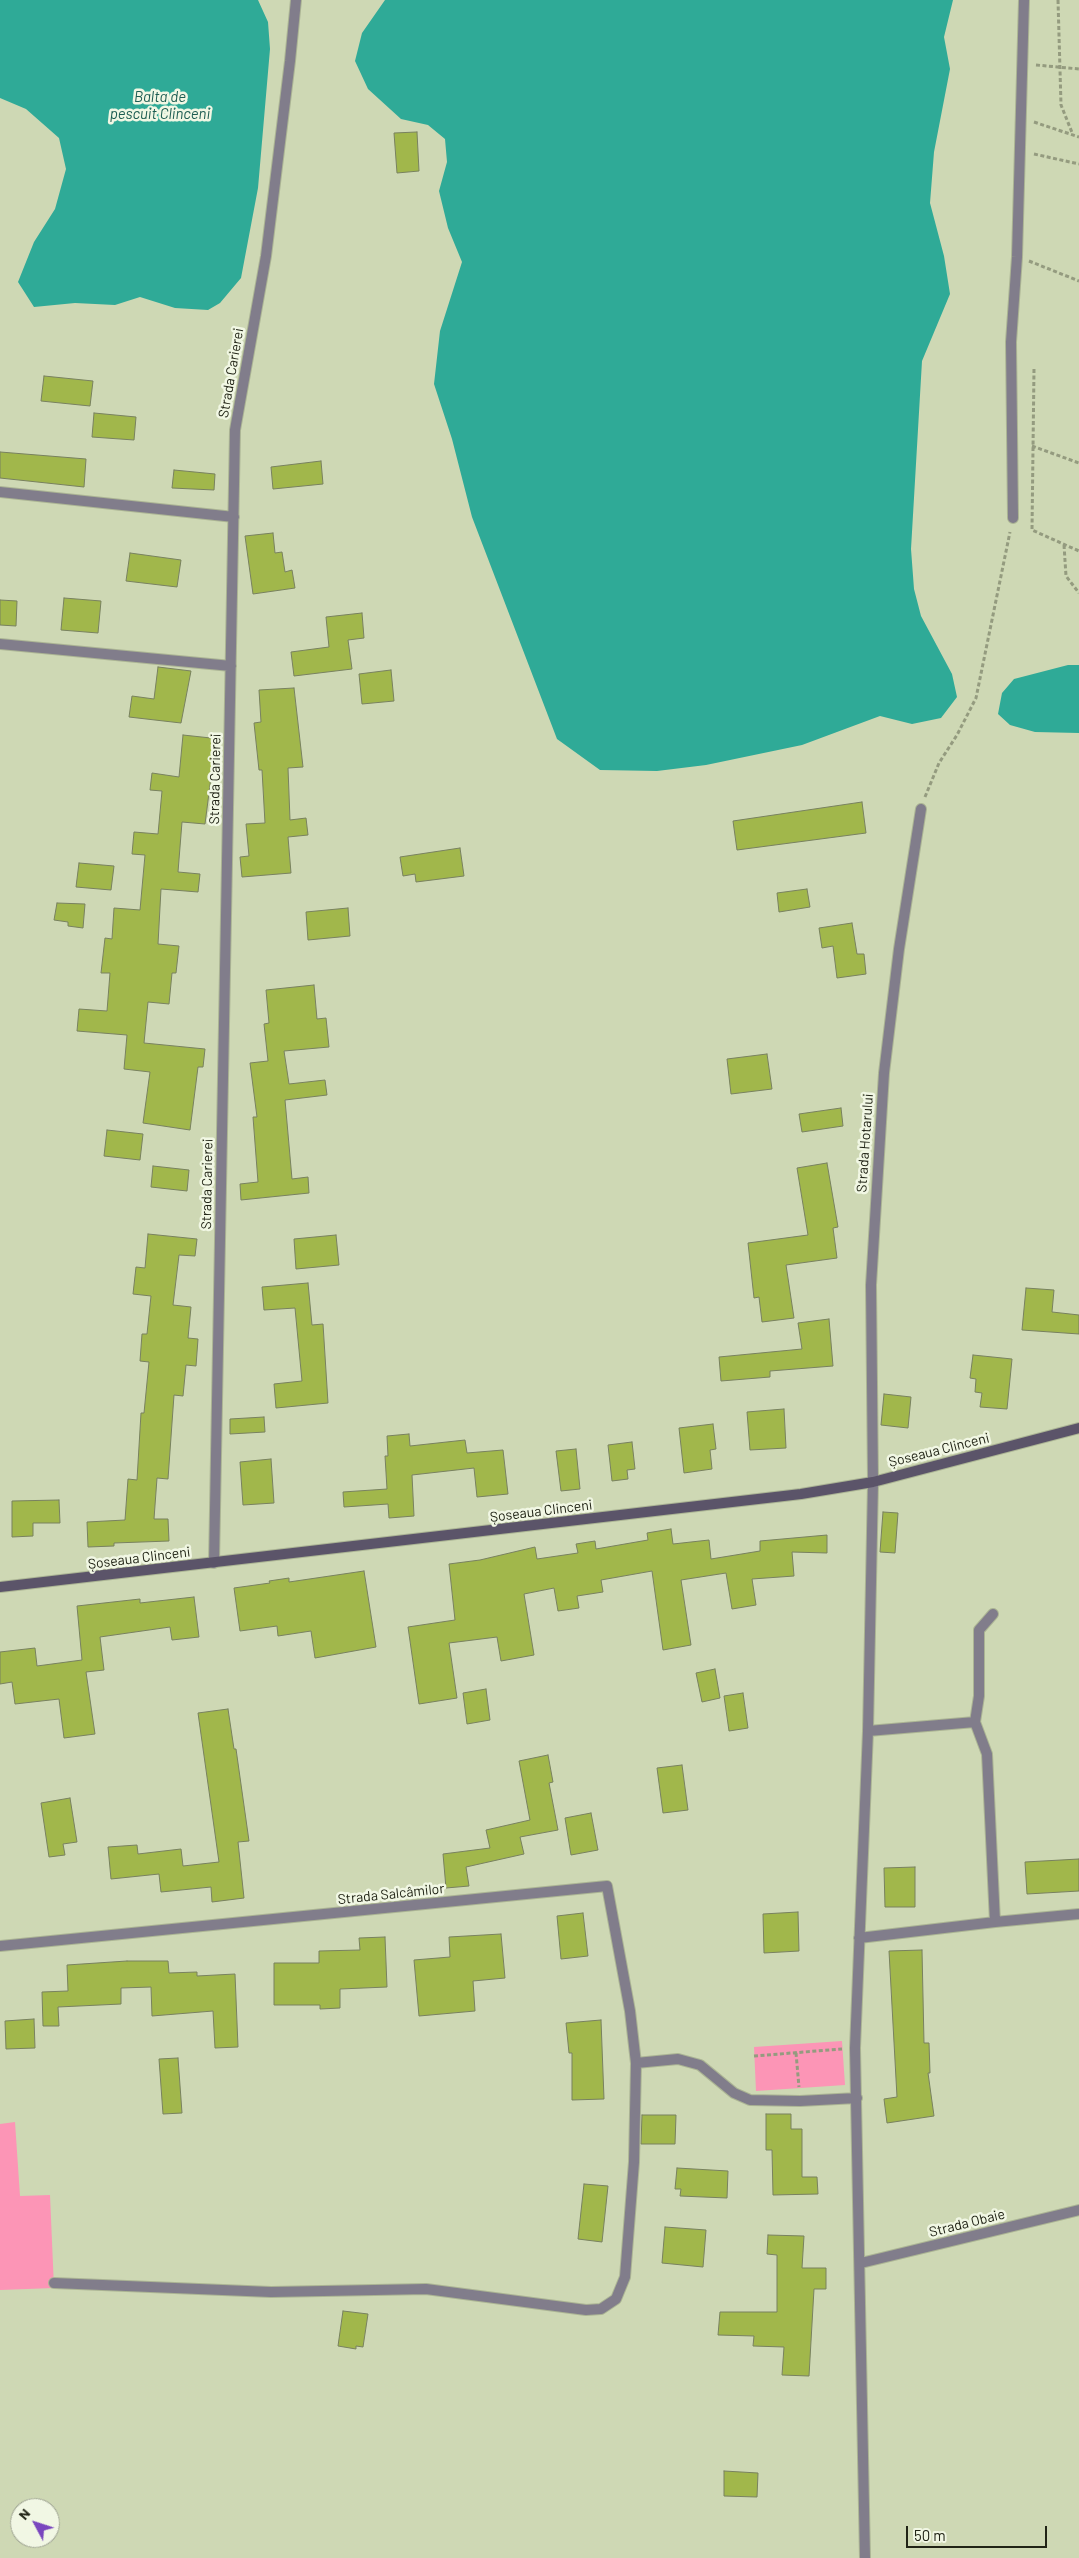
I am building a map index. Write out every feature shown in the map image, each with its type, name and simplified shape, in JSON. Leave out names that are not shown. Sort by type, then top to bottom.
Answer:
[{"type":"main road","name":"Șoseaua Clinceni","points":[[0,1587],[801,1494],[873,1482],[1079,1428]]},
{"type":"street","name":"Strada Carierei","points":[[214,1563],[235,430],[266,256],[296,0]]},
{"type":"street","points":[[1014,518],[1011,342],[1017,257],[1024,0]]},
{"type":"street","points":[[0,492],[234,516]]},
{"type":"street","points":[[0,644],[231,666]]},
{"type":"street","name":"Strada Hotarului","points":[[865,2558],[861,2263],[855,2048],[868,1731],[873,1482],[870,1285],[874,1200],[884,1073],[899,949],[920,810]]},
{"type":"street","points":[[993,1614],[983,1623],[979,1630],[979,1696],[975,1722],[987,1754],[995,1922]]},
{"type":"street","points":[[868,1731],[975,1722]]},
{"type":"street","name":"Strada Salcâmilor","points":[[0,1946],[607,1886],[636,2063]]},
{"type":"street","points":[[859,1938],[1079,1914]]},
{"type":"street","points":[[54,2283],[271,2292],[426,2289],[586,2310],[602,2309],[616,2299],[625,2278],[634,2162],[636,2063],[678,2059],[700,2065],[734,2092],[750,2100],[800,2101],[857,2098]]},
{"type":"street","name":"Strada Obaie","points":[[861,2263],[1079,2210]]},
{"type":"path","points":[[1058,0],[1061,105],[1073,135]]},
{"type":"path","points":[[1023,64],[1079,69]]},
{"type":"path","points":[[1022,118],[1079,137]]},
{"type":"path","points":[[1021,151],[1079,164]]},
{"type":"path","points":[[1017,257],[1079,281]]},
{"type":"path","points":[[1034,369],[1032,530],[1079,551]]},
{"type":"path","points":[[1032,446],[1079,463]]},
{"type":"path","points":[[920,810],[939,763],[957,735],[976,698],[1014,518]]},
{"type":"path","points":[[1064,545],[1066,576],[1079,593]]},
{"type":"path","points":[[754,2056],[855,2048]]},
{"type":"path","points":[[796,2053],[800,2101]]},
{"type":"shaded area","points":[[842,2041],[845,2085],[756,2091],[754,2047]]},
{"type":"shaded area","points":[[15,2122],[20,2196],[50,2195],[54,2288],[0,2290],[0,2124]]},
{"type":"water","name":"Balta de pescuit Clinceni","points":[[0,0],[258,0],[268,22],[270,49],[258,188],[241,278],[220,303],[208,310],[175,308],[140,297],[115,305],[75,303],[34,307],[18,282],[34,242],[55,209],[66,169],[59,138],[26,109],[0,98]]},
{"type":"water","points":[[385,0],[953,0],[944,37],[950,69],[934,152],[930,203],[944,256],[950,294],[922,361],[911,549],[914,589],[921,616],[952,674],[957,697],[941,718],[912,724],[880,716],[802,745],[706,765],[657,771],[600,770],[557,739],[472,517],[452,439],[434,384],[440,331],[462,262],[448,228],[439,191],[447,162],[445,139],[428,125],[401,119],[368,89],[355,61],[362,33]]},
{"type":"water","points":[[1068,665],[1079,665],[1079,733],[1035,732],[1010,725],[998,714],[1002,693],[1014,679]]},
{"type":"building","points":[[417,132],[419,171],[397,173],[394,133]]},
{"type":"building","points":[[44,376],[93,381],[90,406],[41,401]]},
{"type":"building","points":[[94,413],[136,417],[134,440],[92,437]]},
{"type":"building","points":[[0,452],[86,459],[84,487],[0,478]]},
{"type":"building","points":[[321,461],[323,484],[273,489],[271,467]]},
{"type":"building","points":[[174,470],[215,474],[214,490],[172,488]]},
{"type":"building","points":[[273,533],[275,553],[282,552],[285,572],[292,570],[295,588],[253,594],[245,536]]},
{"type":"building","points":[[130,553],[181,560],[177,587],[126,581]]},
{"type":"building","points":[[64,598],[101,601],[98,633],[61,630]]},
{"type":"building","points":[[0,600],[17,601],[16,626],[0,625]]},
{"type":"building","points":[[362,613],[364,638],[348,640],[352,669],[294,676],[291,652],[329,647],[326,617]]},
{"type":"building","points":[[158,667],[191,671],[181,723],[129,717],[132,696],[154,699]]},
{"type":"building","points":[[391,670],[394,701],[362,704],[359,674]]},
{"type":"building","points":[[294,688],[303,767],[288,768],[290,820],[306,818],[308,835],[288,837],[291,873],[242,877],[240,857],[249,856],[246,824],[265,823],[262,770],[259,770],[254,723],[261,722],[259,690]]},
{"type":"building","points":[[183,735],[220,739],[219,755],[214,754],[205,824],[182,822],[178,872],[200,874],[198,892],[161,889],[158,944],[179,946],[176,973],[172,973],[169,1004],[148,1002],[144,1043],[205,1049],[203,1067],[198,1067],[190,1130],[143,1123],[150,1072],[124,1069],[127,1035],[77,1031],[79,1009],[107,1011],[110,973],[101,973],[105,938],[112,939],[114,908],[140,910],[145,855],[132,854],[134,832],[158,834],[162,791],[150,790],[152,773],[179,777]]},
{"type":"building","points":[[862,802],[866,833],[737,850],[733,821]]},
{"type":"building","points":[[460,848],[464,876],[416,882],[415,874],[403,876],[400,857]]},
{"type":"building","points":[[79,863],[114,866],[111,890],[76,887]]},
{"type":"building","points":[[807,889],[810,907],[779,912],[777,893]]},
{"type":"building","points":[[57,903],[85,904],[83,928],[68,926],[68,922],[54,920]]},
{"type":"building","points":[[348,908],[350,936],[308,940],[306,912]]},
{"type":"building","points":[[852,923],[857,954],[864,954],[866,974],[837,978],[833,946],[822,948],[819,928]]},
{"type":"building","points":[[314,985],[317,1019],[326,1018],[329,1047],[284,1051],[289,1084],[325,1080],[327,1095],[285,1100],[292,1179],[308,1177],[309,1193],[241,1200],[240,1184],[258,1182],[253,1117],[257,1117],[250,1063],[268,1061],[264,1024],[269,1023],[266,990]]},
{"type":"building","points":[[767,1054],[772,1089],[731,1094],[727,1059]]},
{"type":"building","points":[[841,1108],[843,1126],[802,1132],[799,1114]]},
{"type":"building","points":[[107,1130],[143,1134],[140,1160],[104,1156]]},
{"type":"building","points":[[827,1163],[838,1227],[833,1228],[837,1258],[786,1265],[794,1318],[762,1322],[759,1297],[754,1298],[748,1243],[808,1235],[797,1168]]},
{"type":"building","points":[[153,1166],[189,1170],[187,1191],[151,1187]]},
{"type":"building","points":[[148,1234],[197,1239],[195,1256],[179,1255],[173,1305],[191,1307],[188,1338],[198,1339],[196,1366],[186,1365],[183,1396],[174,1395],[168,1479],[157,1478],[154,1519],[168,1519],[169,1541],[114,1543],[114,1546],[88,1547],[87,1522],[125,1520],[128,1479],[137,1480],[141,1413],[144,1413],[149,1362],[140,1361],[142,1334],[147,1334],[151,1296],[133,1294],[136,1267],[145,1268]]},
{"type":"building","points":[[336,1235],[339,1265],[296,1269],[294,1239]]},
{"type":"building","points":[[308,1283],[312,1325],[323,1324],[328,1403],[276,1408],[274,1384],[302,1381],[295,1308],[264,1310],[262,1287]]},
{"type":"building","points":[[1026,1288],[1054,1290],[1052,1312],[1079,1315],[1079,1334],[1022,1330]]},
{"type":"building","points":[[829,1319],[833,1366],[770,1371],[770,1377],[721,1381],[719,1357],[802,1349],[798,1323]]},
{"type":"building","points":[[973,1355],[1012,1359],[1007,1409],[980,1407],[982,1393],[975,1392],[976,1379],[970,1378]]},
{"type":"building","points":[[884,1394],[911,1397],[908,1428],[881,1425]]},
{"type":"building","points":[[784,1409],[786,1448],[750,1450],[747,1412]]},
{"type":"building","points":[[264,1417],[265,1432],[230,1434],[230,1419]]},
{"type":"building","points":[[713,1424],[716,1449],[710,1450],[712,1469],[684,1473],[679,1428]]},
{"type":"building","points":[[409,1434],[410,1446],[465,1440],[467,1453],[503,1450],[508,1494],[477,1497],[474,1468],[412,1475],[414,1516],[389,1518],[388,1504],[344,1507],[343,1492],[387,1489],[385,1456],[388,1456],[387,1436]]},
{"type":"building","points":[[632,1442],[635,1469],[627,1470],[628,1479],[612,1481],[608,1445]]},
{"type":"building","points":[[576,1449],[580,1489],[561,1491],[556,1451]]},
{"type":"building","points":[[271,1459],[274,1503],[243,1505],[240,1462]]},
{"type":"building","points":[[59,1500],[60,1523],[33,1523],[33,1536],[12,1537],[12,1501]]},
{"type":"building","points":[[883,1512],[898,1513],[895,1553],[880,1552]]},
{"type":"building","points":[[671,1529],[673,1544],[709,1540],[711,1559],[760,1551],[760,1541],[827,1535],[827,1553],[792,1552],[794,1576],[752,1579],[756,1605],[732,1609],[726,1573],[681,1580],[691,1645],[663,1650],[652,1571],[601,1580],[603,1592],[577,1596],[579,1608],[558,1611],[554,1588],[524,1594],[534,1655],[501,1661],[497,1637],[449,1643],[457,1698],[419,1704],[408,1627],[455,1620],[449,1564],[480,1560],[535,1547],[537,1559],[578,1553],[576,1544],[595,1541],[596,1549],[648,1540],[647,1533]]},
{"type":"building","points":[[364,1571],[376,1647],[315,1658],[311,1631],[278,1636],[277,1626],[240,1631],[234,1588],[270,1583],[269,1581],[289,1578],[289,1582]]},
{"type":"building","points":[[194,1597],[199,1637],[172,1640],[170,1627],[100,1637],[104,1670],[86,1672],[95,1734],[64,1738],[59,1699],[15,1704],[12,1682],[0,1684],[0,1652],[35,1648],[37,1666],[82,1660],[77,1606],[140,1599],[140,1603]]},
{"type":"building","points":[[715,1669],[720,1698],[702,1702],[696,1673]]},
{"type":"building","points":[[486,1689],[490,1720],[467,1724],[463,1693]]},
{"type":"building","points":[[743,1693],[748,1728],[729,1731],[724,1696]]},
{"type":"building","points":[[228,1709],[234,1749],[236,1749],[249,1841],[238,1842],[244,1898],[212,1902],[211,1887],[161,1892],[159,1874],[111,1879],[108,1847],[137,1845],[138,1854],[181,1849],[183,1866],[219,1862],[198,1713]]},
{"type":"building","points":[[548,1755],[553,1782],[549,1783],[558,1830],[520,1837],[524,1854],[466,1867],[469,1886],[446,1888],[443,1854],[490,1848],[486,1830],[530,1820],[519,1761]]},
{"type":"building","points":[[682,1765],[688,1810],[663,1813],[657,1768]]},
{"type":"building","points":[[70,1798],[77,1842],[63,1844],[65,1855],[49,1857],[41,1803]]},
{"type":"building","points":[[591,1813],[598,1850],[571,1855],[565,1818]]},
{"type":"building","points":[[1079,1859],[1079,1891],[1027,1894],[1025,1862]]},
{"type":"building","points":[[915,1867],[915,1907],[885,1907],[884,1868]]},
{"type":"building","points":[[798,1912],[799,1951],[764,1953],[763,1914]]},
{"type":"building","points":[[583,1913],[588,1956],[561,1959],[557,1916]]},
{"type":"building","points":[[501,1934],[505,1978],[473,1981],[475,2011],[419,2016],[414,1960],[450,1957],[449,1937]]},
{"type":"building","points":[[385,1937],[387,1987],[340,1989],[340,2008],[320,2009],[320,2005],[274,2005],[274,1963],[319,1963],[319,1951],[360,1950],[359,1938]]},
{"type":"building","points":[[922,1950],[924,2043],[929,2043],[930,2073],[928,2073],[934,2116],[887,2123],[884,2099],[897,2097],[889,1951]]},
{"type":"building","points":[[127,1961],[168,1961],[169,1973],[197,1972],[197,1976],[235,1974],[238,2047],[215,2048],[213,2011],[152,2016],[151,1987],[121,1988],[121,2004],[58,2007],[59,2026],[43,2026],[42,1992],[68,1991],[67,1965]]},
{"type":"building","points":[[34,2019],[35,2048],[6,2049],[5,2021]]},
{"type":"building","points":[[601,2020],[604,2099],[572,2100],[572,2053],[569,2053],[566,2023]]},
{"type":"building","points":[[178,2058],[182,2113],[163,2114],[159,2059]]},
{"type":"building","points":[[766,2114],[791,2114],[791,2129],[802,2129],[802,2177],[817,2177],[818,2194],[773,2195],[772,2150],[766,2150]]},
{"type":"building","points":[[642,2115],[676,2115],[675,2144],[641,2144]]},
{"type":"building","points":[[677,2168],[728,2171],[727,2198],[680,2196],[681,2189],[675,2189]]},
{"type":"building","points":[[584,2184],[608,2186],[602,2242],[578,2239]]},
{"type":"building","points":[[665,2227],[706,2230],[703,2267],[662,2263]]},
{"type":"building","points":[[768,2235],[804,2236],[802,2268],[826,2268],[826,2289],[814,2289],[809,2376],[782,2375],[784,2347],[753,2346],[754,2336],[718,2335],[720,2312],[777,2312],[777,2255],[767,2254]]},
{"type":"building","points":[[343,2311],[368,2314],[363,2347],[356,2346],[356,2349],[338,2346]]},
{"type":"building","points":[[724,2471],[758,2473],[757,2497],[724,2496]]}]
